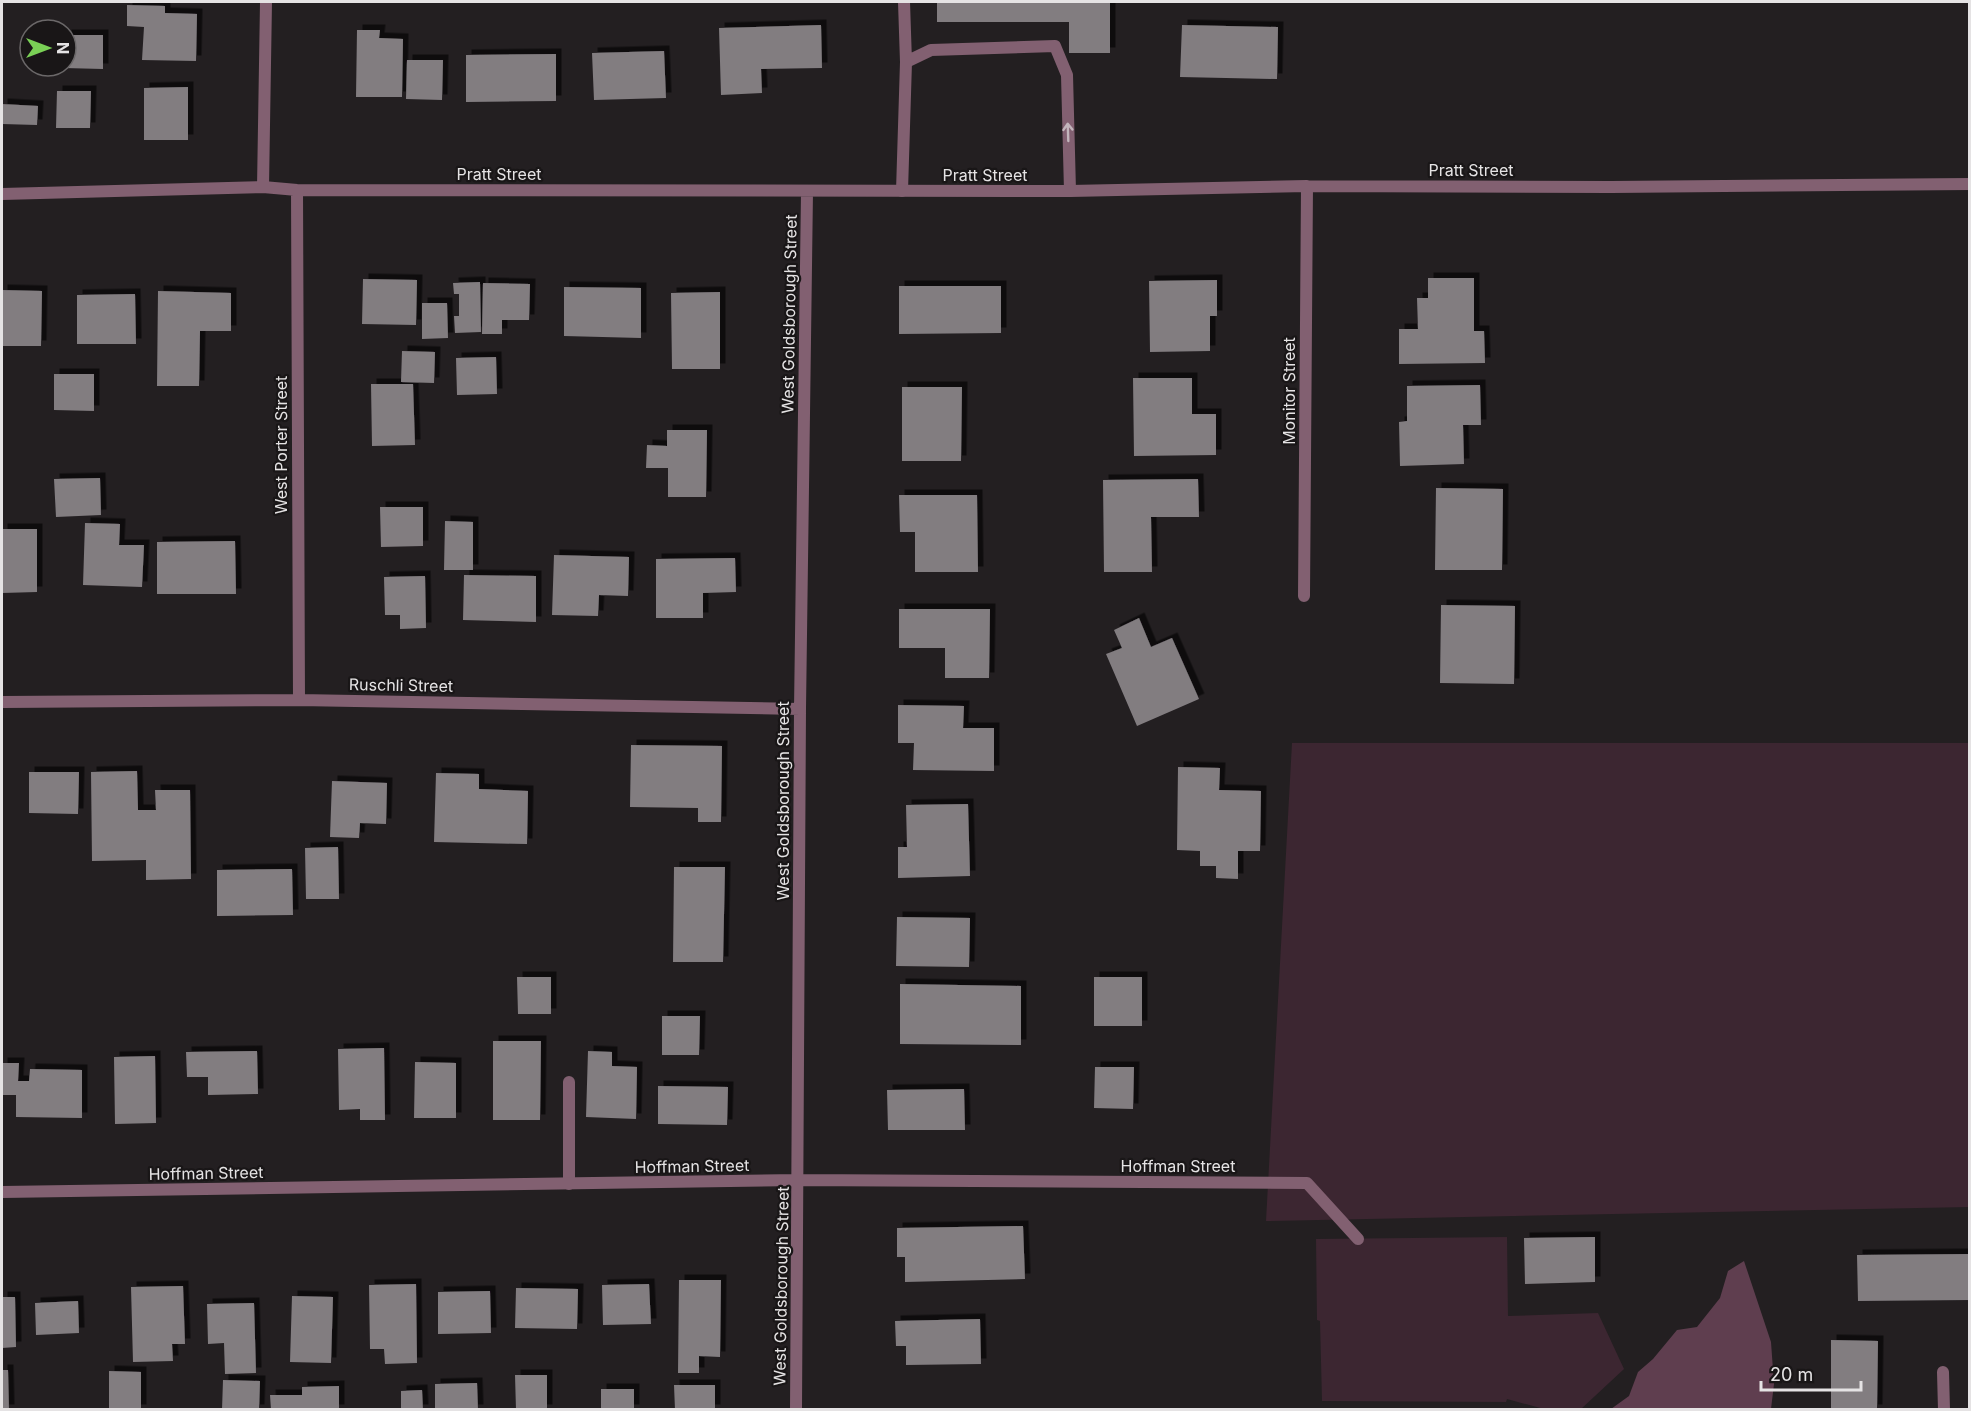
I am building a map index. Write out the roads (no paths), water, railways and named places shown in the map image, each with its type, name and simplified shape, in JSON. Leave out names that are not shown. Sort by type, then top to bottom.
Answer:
[{"type":"street","points":[[263,187],[266,2]]},
{"type":"street","points":[[902,191],[906,62],[904,2]]},
{"type":"street","points":[[906,62],[931,50],[1055,46],[1067,75],[1070,191]]},
{"type":"street","name":"Pratt Street","points":[[2,194],[263,187],[297,190],[807,192],[1070,191],[1306,186],[1611,187],[1970,184]]},
{"type":"street","name":"Monitor Street","points":[[1304,596],[1306,186]]},
{"type":"street","name":"West Porter Street","points":[[297,190],[299,700]]},
{"type":"street","name":"West Goldsborough Street","points":[[796,1410],[800,709],[807,192]]},
{"type":"street","name":"Ruschli Street","points":[[2,702],[299,700],[800,709]]},
{"type":"street","points":[[568,1082],[569,1184]]},
{"type":"street","name":"Hoffman Street","points":[[2,1192],[798,1180],[1306,1183],[1358,1239]]},
{"type":"street","points":[[1943,1372],[1944,1410]]}]
